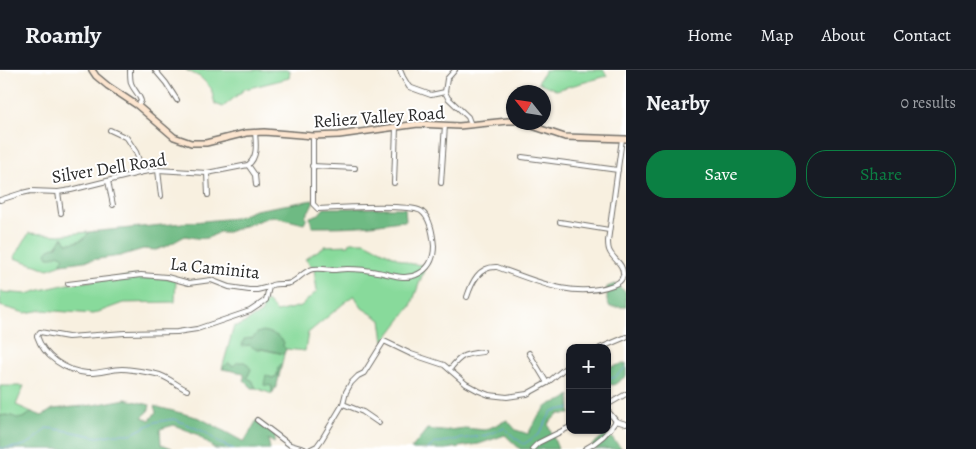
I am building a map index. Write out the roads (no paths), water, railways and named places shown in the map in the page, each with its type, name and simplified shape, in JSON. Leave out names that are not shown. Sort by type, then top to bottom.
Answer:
[{"type":"main road","name":"Reliez Valley Road","points":[[92,70],[108,86],[138,106],[174,137],[191,142],[206,143],[238,134],[255,132],[313,136],[339,135],[418,124],[471,126],[506,121]]},
{"type":"main road","points":[[544,130],[565,137],[624,139]]},
{"type":"street","points":[[130,70],[130,81],[140,96],[141,101],[138,106]]},
{"type":"street","points":[[155,70],[166,83],[176,100]]},
{"type":"street","points":[[400,70],[409,87],[431,94],[445,92]]},
{"type":"street","points":[[455,70],[448,79],[445,92],[448,98],[468,117],[471,126]]},
{"type":"street","points":[[442,183],[446,125]]},
{"type":"street","points":[[394,183],[396,127]]},
{"type":"street","points":[[110,130],[127,138],[136,152],[143,172]]},
{"type":"street","points":[[255,132],[256,154],[253,161],[248,165],[255,175],[256,185]]},
{"type":"street","points":[[313,136],[312,166],[356,168]]},
{"type":"street","points":[[467,297],[470,288],[480,274],[486,268],[491,267],[497,267],[547,285],[568,290],[607,287],[618,283],[622,279],[622,268],[610,254],[608,241],[624,139]]},
{"type":"street","points":[[522,157],[618,170]]},
{"type":"street","name":"Silver Dell Road","points":[[0,200],[22,192],[58,192],[108,182],[143,172],[158,170],[207,173],[248,165]]},
{"type":"street","name":"La Caminita","points":[[68,284],[142,275],[168,277],[189,283],[211,280],[229,287],[257,290],[276,284],[291,283],[305,272],[319,268],[330,270],[367,270],[398,277],[408,277],[419,274],[428,266],[434,257],[433,233],[425,215],[421,211],[405,208],[318,209],[313,204],[312,166]]},
{"type":"street","points":[[158,170],[161,196]]},
{"type":"street","points":[[207,173],[208,196]]},
{"type":"street","points":[[108,182],[113,205]]},
{"type":"street","points":[[58,192],[61,213]]},
{"type":"street","points":[[560,222],[609,230]]},
{"type":"street","points":[[187,390],[161,375],[123,369],[87,373],[68,367],[50,357],[37,336],[40,332],[68,337],[177,332],[205,327],[250,311],[266,300],[269,287]]},
{"type":"street","points":[[609,344],[626,337]]},
{"type":"street","points":[[311,449],[317,446],[322,439],[343,404],[351,383],[364,372],[384,341],[411,354],[444,365],[466,384],[489,395],[507,397],[527,394],[547,383],[566,367]]},
{"type":"street","points":[[450,369],[458,359],[469,354],[483,352]]},
{"type":"street","points":[[530,354],[547,383]]},
{"type":"street","points":[[611,403],[626,394]]},
{"type":"street","points":[[343,404],[362,412],[379,423]]},
{"type":"street","points":[[611,415],[616,421],[626,424]]},
{"type":"street","points":[[257,420],[290,446],[304,449]]},
{"type":"street","points":[[585,449],[607,433],[616,421]]},
{"type":"street","points":[[532,449],[538,443],[566,428]]},
{"type":"waterway","points":[[611,378],[614,378],[626,367]]},
{"type":"waterway","points":[[428,449],[435,443],[487,435],[505,428],[524,444],[539,434],[552,411],[566,409]]},
{"type":"waterway","points":[[0,448],[21,446],[31,442],[46,428],[98,437],[131,434],[155,422],[174,419],[205,432],[219,443],[234,449]]}]
